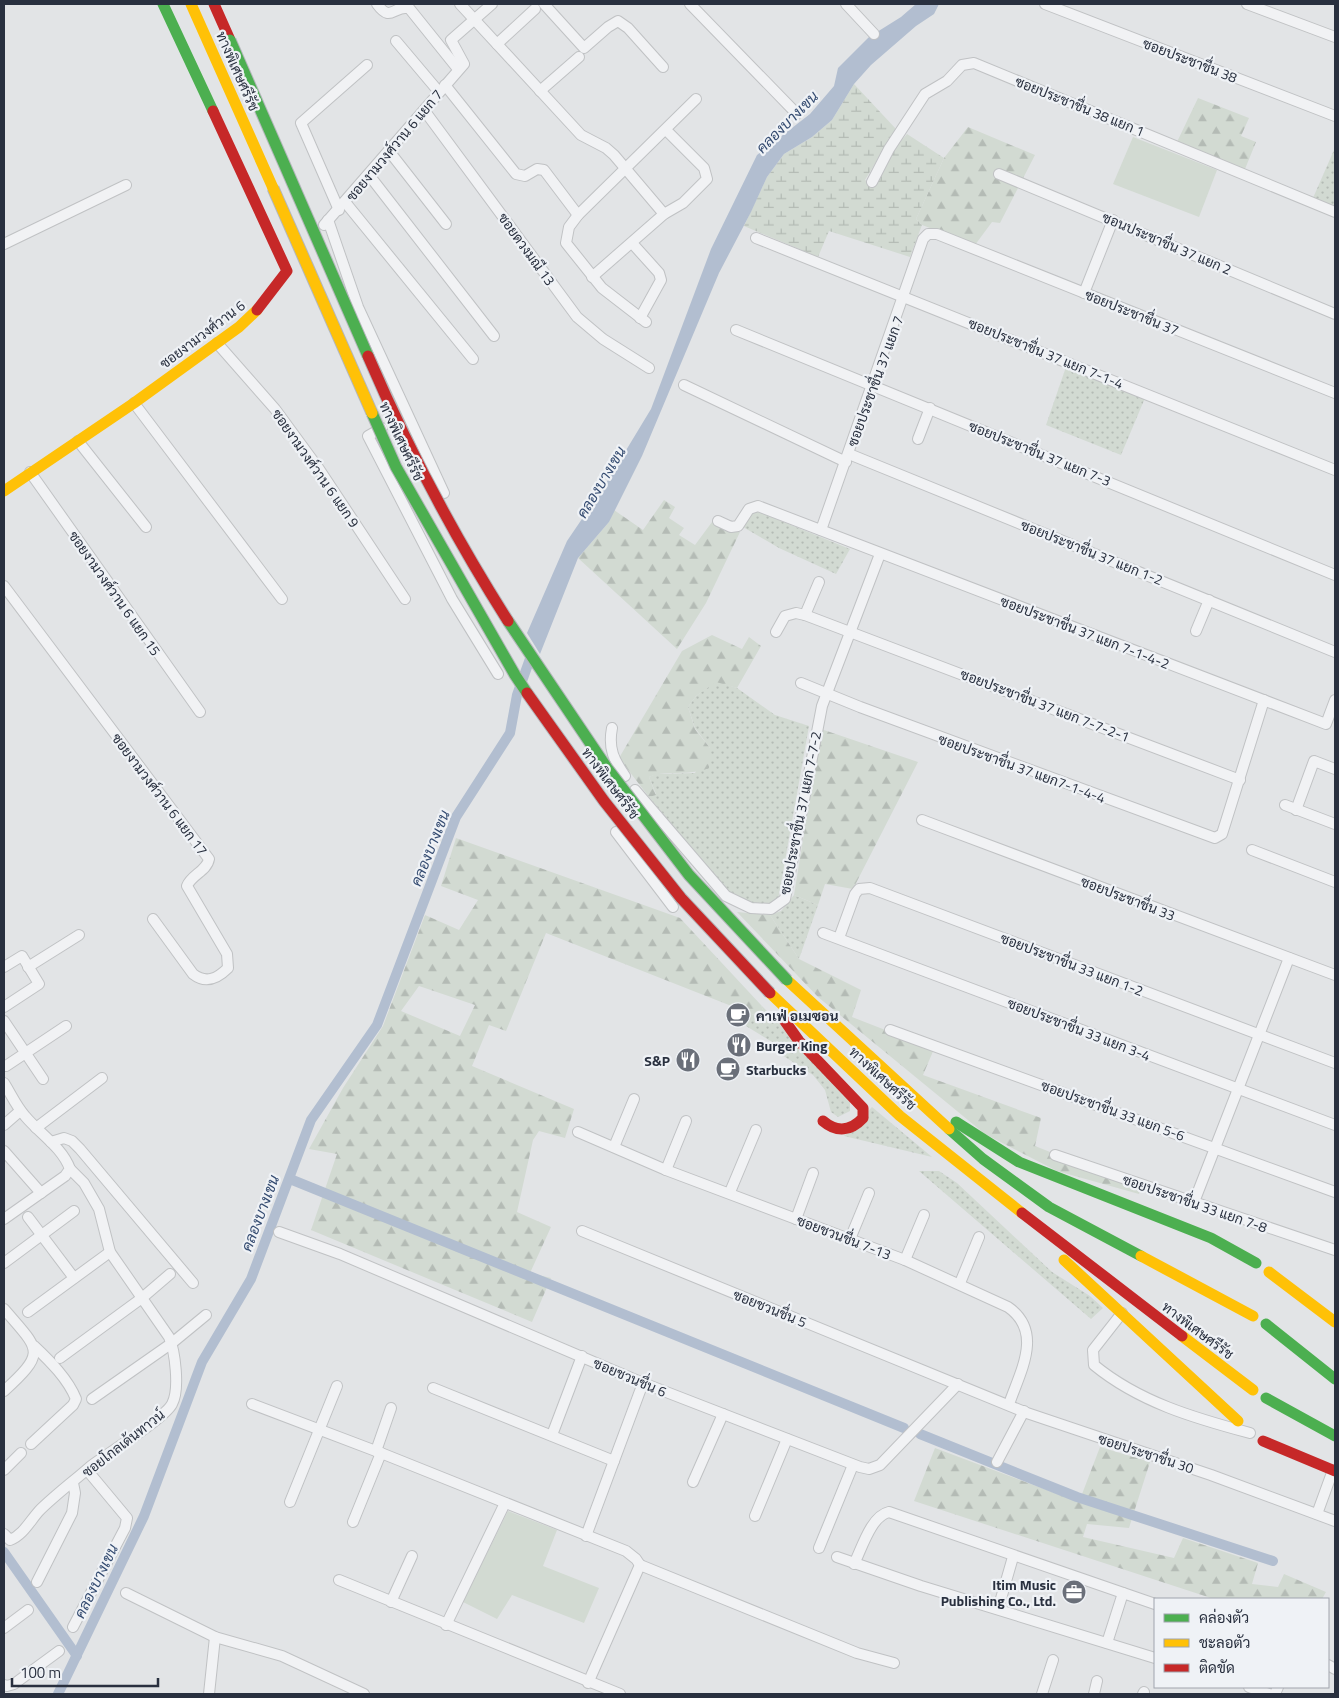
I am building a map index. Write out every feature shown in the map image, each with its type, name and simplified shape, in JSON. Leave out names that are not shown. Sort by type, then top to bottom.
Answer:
[{"type":"main road","points":[[163,4],[287,270]]},
{"type":"main road","points":[[181,4],[213,52]]},
{"type":"main road","name":"ทางพิเศษศรีรัช","points":[[191,4],[396,467],[515,675],[604,801],[681,898],[771,995],[900,1116],[975,1177],[1253,1390]]},
{"type":"main road","name":"ทางพิเศษศรีรัช","points":[[214,4],[401,432],[475,569],[532,658],[607,768],[690,875],[787,980],[983,1159],[1049,1207],[1253,1316]]},
{"type":"main road","points":[[219,4],[230,40]]},
{"type":"main road","name":"ซอยงามวงศ์วาน 6","points":[[4,491],[217,343],[254,314],[287,270]]},
{"type":"main road","points":[[771,995],[783,1020],[799,1041],[857,1099],[863,1108],[863,1118],[852,1129],[844,1130],[830,1127],[823,1121]]},
{"type":"main road","points":[[902,1087],[1019,1162],[1211,1238],[1256,1263]]},
{"type":"main road","points":[[975,1177],[1238,1422]]},
{"type":"main road","points":[[1269,1272],[1335,1322]]},
{"type":"main road","points":[[1266,1324],[1335,1378]]},
{"type":"main road","points":[[1266,1398],[1335,1436]]},
{"type":"main road","points":[[1263,1441],[1334,1470]]},
{"type":"street","points":[[376,4],[386,13],[390,14],[403,7],[409,8],[458,69],[464,64],[451,40],[492,4]]},
{"type":"street","points":[[460,4],[581,135],[606,148],[664,214]]},
{"type":"street","points":[[690,4],[797,114]]},
{"type":"street","points":[[846,4],[874,34]]},
{"type":"street","name":"ซอยประชาชื่น 38","points":[[1045,4],[1335,116]]},
{"type":"street","points":[[1247,4],[1335,37]]},
{"type":"street","points":[[497,44],[540,6],[584,48],[608,27],[618,22],[628,28],[663,67]]},
{"type":"street","points":[[396,41],[442,88],[521,177],[537,169],[544,170],[578,215]]},
{"type":"street","points":[[540,92],[579,57]]},
{"type":"street","name":"ซอยประชาชื่น 38 แยก 1","points":[[872,182],[889,149],[925,94],[947,81],[962,65],[974,64],[1335,212]]},
{"type":"street","points":[[367,65],[301,123],[342,206],[473,358]]},
{"type":"street","name":"ซอยงามวงศ์วาน 6 แยก 7","points":[[287,270],[458,69]]},
{"type":"street","points":[[632,243],[659,273],[661,280],[643,320],[612,297],[592,277],[566,243],[569,226],[696,99]]},
{"type":"street","name":"ซอยดวงมณี 13","points":[[424,110],[571,310],[603,339],[649,368]]},
{"type":"street","points":[[592,277],[664,214],[683,203],[707,179],[704,168],[666,130]]},
{"type":"street","points":[[389,151],[446,224]]},
{"type":"street","name":"ซอนประชาชื่น 37 แยก 2","points":[[999,174],[1335,314]]},
{"type":"street","points":[[369,175],[494,336]]},
{"type":"street","points":[[4,244],[126,186]]},
{"type":"street","points":[[328,220],[358,307],[451,507],[452,539],[469,575],[509,648]]},
{"type":"street","points":[[1084,293],[1113,220]]},
{"type":"street","name":"ซอยประชาชื่น 37","points":[[928,234],[937,234],[1335,393]]},
{"type":"street","name":"ซอยประชาชื่น 37 แยก 7","points":[[821,530],[848,458],[923,239],[928,234]]},
{"type":"street","name":"ซอยประชาชื่น 37 แยก 7-1-4","points":[[756,238],[1335,470]]},
{"type":"street","name":"ซอยประชาชื่น 37 แยก 7-3","points":[[736,330],[1335,575]]},
{"type":"street","name":"ซอยงามวงศ์วาน 6 แยก 9","points":[[217,343],[275,409],[319,469],[405,600]]},
{"type":"street","name":"ซอยประชาชื่น 37 แยก 1-2","points":[[684,386],[848,458],[1209,600],[1335,652]]},
{"type":"street","points":[[134,402],[282,598]]},
{"type":"street","points":[[918,439],[930,408]]},
{"type":"street","points":[[407,414],[368,436],[448,590],[498,674]]},
{"type":"street","points":[[78,441],[146,526]]},
{"type":"street","name":"ซอยงามวงศ์วาน 6 แยก 15","points":[[30,472],[200,712]]},
{"type":"street","name":"ซอยประชาชื่น 37 แยก 7-1-4-2","points":[[718,521],[731,527],[738,526],[749,510],[758,506],[1326,724],[1335,700]]},
{"type":"street","name":"ซอยประชาชื่น 37 แยก 7-7-2","points":[[612,728],[610,742],[614,760],[633,787],[726,896],[751,908],[770,909],[785,899],[814,736],[827,693],[880,554]]},
{"type":"street","points":[[776,632],[785,616],[796,613],[805,615],[819,582]]},
{"type":"street","name":"ซอยงามวงศ์วาน 6 แยก 17","points":[[4,586],[209,859],[207,865],[187,886],[227,954],[228,968],[214,979],[199,978],[193,974],[153,919]]},
{"type":"street","points":[[1196,631],[1209,600]]},
{"type":"street","name":"ซอยประชาชื่น 37 แยก 7-7-2-1","points":[[805,615],[1240,780]]},
{"type":"street","name":"ซอยประชาชื่น 37 แยก7-1-4-4","points":[[801,683],[860,707],[1210,838],[1218,838],[1222,834],[1240,780]]},
{"type":"street","points":[[1240,780],[1264,700]]},
{"type":"street","points":[[614,760],[582,786],[673,907]]},
{"type":"street","points":[[1296,810],[1314,760],[1335,769]]},
{"type":"street","points":[[1284,805],[1335,824]]},
{"type":"street","name":"ซอยประชาชื่น 33","points":[[922,820],[1335,975]]},
{"type":"street","points":[[1252,850],[1335,882]]},
{"type":"street","name":"ซอยประชาชื่น 33 แยก 1-2","points":[[838,938],[855,894],[859,890],[870,888],[1335,1063]]},
{"type":"street","name":"ซอยประชาชื่น 33 แยก 3-4","points":[[823,933],[1335,1126]]},
{"type":"street","points":[[28,967],[79,935]]},
{"type":"street","points":[[4,968],[22,956],[39,984],[4,1008]]},
{"type":"street","points":[[1194,1202],[1289,958]]},
{"type":"street","points":[[4,1021],[43,1079]]},
{"type":"street","points":[[6,1066],[66,1026]]},
{"type":"street","name":"ซอยประชาชื่น 33 แยก 5-6","points":[[890,1030],[1335,1192]]},
{"type":"street","points":[[36,1128],[102,1078]]},
{"type":"street","name":"ซอยโกลเด้นทาวน์","points":[[4,1082],[20,1111],[51,1142],[67,1162],[70,1169],[84,1183],[99,1210],[110,1252],[172,1343],[176,1368],[172,1404],[162,1415],[87,1470],[40,1511],[16,1538],[7,1537]]},
{"type":"street","points":[[614,1147],[634,1099]]},
{"type":"street","points":[[4,1125],[20,1111]]},
{"type":"street","points":[[666,1170],[686,1121]]},
{"type":"street","points":[[730,1192],[756,1130]]},
{"type":"street","name":"ซอยชวนชื่น 7-13","points":[[578,1132],[666,1170],[730,1192],[905,1260],[960,1283],[1016,1313],[1026,1330],[1028,1338],[1027,1354],[1009,1404]]},
{"type":"street","points":[[51,1142],[64,1138],[72,1141],[194,1283]]},
{"type":"street","points":[[4,1151],[41,1193]]},
{"type":"street","name":"ซอยประชาชื่น 33 แยก 7-8","points":[[1055,1155],[1335,1250]]},
{"type":"street","points":[[4,1219],[65,1176],[70,1169]]},
{"type":"street","points":[[796,1219],[813,1173]]},
{"type":"street","points":[[850,1239],[869,1193]]},
{"type":"street","points":[[4,1263],[74,1211]]},
{"type":"street","points":[[905,1260],[924,1215]]},
{"type":"street","points":[[28,1217],[74,1278]]},
{"type":"street","name":"ซอยชวนชื่น 5","points":[[582,1231],[958,1384]]},
{"type":"street","name":"ซอยชวนชื่น 6","points":[[279,1232],[340,1254],[643,1383],[854,1465],[869,1469],[880,1465],[958,1384]]},
{"type":"street","points":[[960,1283],[979,1237]]},
{"type":"street","points":[[28,1312],[110,1252]]},
{"type":"street","points":[[60,1358],[142,1298],[170,1274]]},
{"type":"street","points":[[4,1308],[34,1346],[49,1360],[73,1391],[76,1399],[73,1405],[31,1444]]},
{"type":"street","points":[[1122,1313],[1093,1350],[1094,1364],[1121,1386],[1154,1403],[1205,1421],[1250,1433]]},
{"type":"street","points":[[92,1399],[172,1343],[206,1315]]},
{"type":"street","points":[[4,1391],[32,1363],[35,1354],[34,1346]]},
{"type":"street","points":[[552,1435],[582,1356]]},
{"type":"street","points":[[586,1536],[643,1383]]},
{"type":"street","name":"ซอยประชาชื่น 30","points":[[958,1384],[1024,1411],[1211,1475],[1335,1521]]},
{"type":"street","points":[[290,1502],[337,1386]]},
{"type":"street","points":[[433,1388],[614,1461]]},
{"type":"street","points":[[252,1404],[626,1551],[640,1565],[858,1653],[894,1664]]},
{"type":"street","points":[[353,1522],[392,1408]]},
{"type":"street","points":[[997,1462],[1024,1411]]},
{"type":"street","points":[[693,1482],[723,1414]]},
{"type":"street","points":[[755,1516],[786,1439]]},
{"type":"street","points":[[4,1470],[21,1453]]},
{"type":"street","points":[[819,1548],[854,1465]]},
{"type":"street","points":[[73,1627],[124,1528],[127,1518],[87,1470]]},
{"type":"street","points":[[1316,1514],[1334,1470]]},
{"type":"street","points":[[37,1582],[72,1513],[75,1493],[72,1483]]},
{"type":"street","points":[[446,1625],[505,1503]]},
{"type":"street","points":[[854,1564],[876,1520],[882,1514],[889,1512],[1154,1604]]},
{"type":"street","points":[[391,1602],[412,1556]]},
{"type":"street","points":[[998,1609],[1014,1556]]},
{"type":"street","points":[[838,1557],[854,1564],[1154,1658]]},
{"type":"street","points":[[588,1683],[640,1565]]},
{"type":"street","points":[[339,1580],[588,1683],[620,1694]]},
{"type":"street","points":[[126,1593],[215,1637],[282,1656],[364,1694]]},
{"type":"street","points":[[1107,1643],[1122,1593]]},
{"type":"street","points":[[4,1628],[28,1610]]},
{"type":"street","points":[[209,1694],[215,1637]]},
{"type":"street","points":[[4,1685],[14,1684],[59,1651]]},
{"type":"street","points":[[1042,1694],[1052,1660]]},
{"type":"street","points":[[1094,1694],[1097,1681]]},
{"type":"street","points":[[1251,1688],[1264,1694]]},
{"type":"green space","points":[[854,84],[896,129],[865,180],[875,186],[895,148],[907,134],[944,158],[916,219],[922,225],[910,257],[829,231],[818,257],[744,226],[767,177],[784,154],[812,137],[832,120]]},
{"type":"green space","points":[[1198,98],[1249,118],[1241,136],[1256,142],[1245,169],[1177,142]]},
{"type":"green space","points":[[968,127],[1035,155],[1000,223],[992,222],[975,245],[922,225],[916,219],[944,158]]},
{"type":"green space","points":[[1133,137],[1217,170],[1199,217],[1113,184]]},
{"type":"green space","points":[[1335,151],[1335,208],[1313,198]]},
{"type":"green space","points":[[1066,367],[1145,398],[1121,455],[1046,425]]},
{"type":"green space","points":[[664,500],[675,507],[669,518],[684,528],[679,535],[695,545],[712,522],[740,532],[706,603],[677,649],[578,558],[609,522],[614,510],[643,530]]},
{"type":"green space","points":[[754,510],[850,549],[836,574],[779,548],[743,527]]},
{"type":"green space","points":[[712,635],[742,649],[749,637],[761,646],[737,688],[716,682],[696,696],[688,707],[695,729],[710,748],[709,768],[693,772],[663,773],[649,777],[656,795],[649,797],[619,758],[682,651]]},
{"type":"green space","points":[[716,681],[737,688],[775,715],[809,726],[778,900],[767,904],[748,903],[729,893],[649,797],[656,794],[649,777],[656,774],[695,773],[710,748],[695,728],[688,707],[696,696]]},
{"type":"green space","points":[[821,729],[918,762],[853,889],[825,884],[818,905],[794,895]]},
{"type":"green space","points":[[456,838],[680,918],[761,1005],[767,1020],[546,933],[506,1031],[489,1025],[472,1066],[574,1109],[565,1138],[539,1131],[533,1140],[517,1212],[551,1227],[530,1273],[551,1278],[532,1322],[311,1230],[337,1154],[309,1149],[343,1088],[383,1026],[425,915],[459,930],[478,900],[441,886]],"holes":[[[419,986],[475,1005],[460,1036],[401,1011]]]},
{"type":"green space","points":[[794,895],[818,905],[799,959],[770,915],[781,911]]},
{"type":"green space","points":[[737,912],[770,915],[799,959],[861,990],[852,1017],[934,1049],[923,1075],[1041,1118],[1035,1146],[1141,1188],[1139,1194],[1057,1171],[985,1134],[818,997]]},
{"type":"green space","points":[[761,1005],[850,1096],[850,1111],[838,1117],[831,1112],[825,1090],[813,1075],[782,1055],[772,1042],[746,1026],[749,1013],[767,1020]]},
{"type":"green space","points":[[872,1107],[932,1157],[844,1136]]},
{"type":"green space","points":[[919,1171],[939,1171],[957,1183],[1052,1272],[1090,1296],[1103,1308],[1091,1319]]},
{"type":"green space","points":[[1100,1447],[1150,1462],[1129,1528],[1087,1524],[1083,1537],[1174,1558],[1183,1538],[1258,1563],[1252,1584],[1278,1587],[1284,1574],[1326,1592],[1323,1598],[1211,1598],[914,1501],[935,1448],[1079,1502]]},
{"type":"green space","points":[[508,1511],[557,1530],[543,1566],[599,1588],[584,1623],[512,1595],[497,1619],[463,1602]]},
{"type":"water","points":[[916,4],[939,4],[934,14],[916,26],[871,65],[854,84],[832,120],[812,137],[784,154],[767,177],[719,273],[642,456],[609,522],[578,558],[540,654],[527,633],[567,541],[605,485],[651,409],[711,249],[757,155],[810,114],[834,86],[838,68],[869,37],[901,17]]},
{"type":"waterway","name":"คลองบางเขน","points":[[58,1694],[144,1516],[202,1362],[251,1279],[311,1120],[377,1025],[456,817],[510,733],[517,695],[531,656]]},
{"type":"waterway","points":[[290,1179],[904,1428]]},
{"type":"waterway","points":[[920,1434],[1077,1497],[1273,1561]]},
{"type":"waterway","points":[[4,1552],[77,1656]]},
{"type":"traffic: fast","points":[[163,4],[213,111]]},
{"type":"traffic: fast","points":[[230,40],[368,356]]},
{"type":"traffic: fast","points":[[372,413],[396,467],[527,693]]},
{"type":"traffic: fast","points":[[508,621],[607,768],[689,875],[787,980]]},
{"type":"traffic: fast","points":[[956,1122],[1019,1162],[1211,1238],[1256,1263]]},
{"type":"traffic: fast","points":[[949,1129],[983,1159],[1049,1207],[1141,1256]]},
{"type":"traffic: fast","points":[[1266,1324],[1335,1379]]},
{"type":"traffic: fast","points":[[1266,1398],[1335,1436]]},
{"type":"traffic: slow","points":[[191,4],[273,188]]},
{"type":"traffic: slow","points":[[273,188],[372,413]]},
{"type":"traffic: slow","points":[[4,491],[134,403],[239,327],[257,310]]},
{"type":"traffic: slow","points":[[787,980],[949,1129]]},
{"type":"traffic: slow","points":[[770,993],[900,1116],[1022,1213]]},
{"type":"traffic: slow","points":[[1141,1256],[1253,1316]]},
{"type":"traffic: slow","points":[[1064,1260],[1238,1421]]},
{"type":"traffic: slow","points":[[1269,1272],[1335,1322]]},
{"type":"traffic: slow","points":[[1182,1336],[1253,1390]]},
{"type":"traffic: jam","points":[[214,4],[230,40]]},
{"type":"traffic: jam","points":[[213,111],[287,271],[257,310]]},
{"type":"traffic: jam","points":[[368,356],[399,425],[433,492],[469,557],[508,621]]},
{"type":"traffic: jam","points":[[527,693],[604,801],[681,898],[770,993]]},
{"type":"traffic: jam","points":[[782,1017],[799,1041],[863,1108],[863,1118],[849,1128],[839,1129],[823,1121]]},
{"type":"traffic: jam","points":[[1022,1213],[1182,1336]]},
{"type":"traffic: jam","points":[[1263,1441],[1335,1471]]},
{"type":"place","name":"คาเฟ่ อเมซอน","points":[[738,1015]]},
{"type":"place","name":"Burger King","points":[[739,1045]]},
{"type":"place","name":"S&P","points":[[688,1060]]},
{"type":"place","name":"Starbucks","points":[[728,1069]]},
{"type":"place","name":"Itim Music Publishing Co., Ltd.","points":[[1074,1592]]}]
